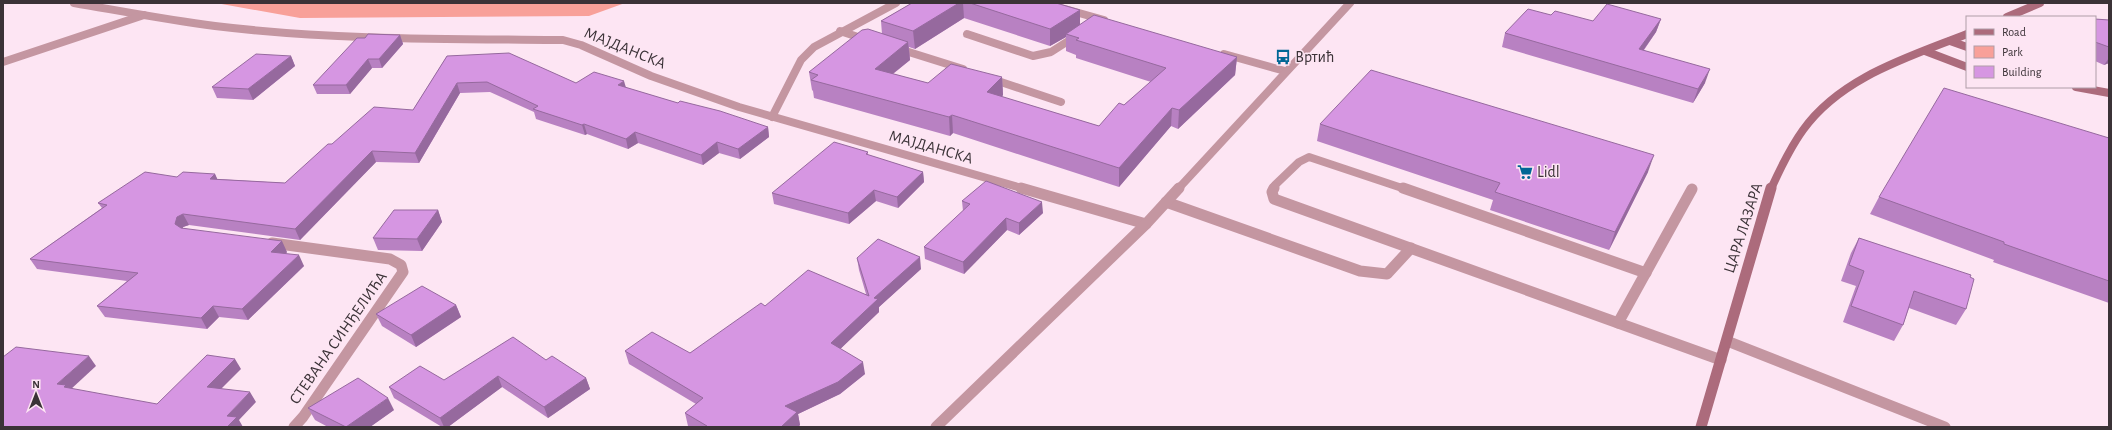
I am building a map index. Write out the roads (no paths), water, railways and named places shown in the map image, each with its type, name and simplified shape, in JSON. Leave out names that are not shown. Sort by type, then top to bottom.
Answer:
[{"type":"main road","points":[[2009,16],[2040,3]]},
{"type":"main road","name":"ЦАРА ЛАЗАРА","points":[[1701,427],[1727,341],[1768,193],[1784,162],[1809,122],[1828,103],[1851,86],[1876,72],[1966,34]]},
{"type":"main road","points":[[1950,41],[1966,47]]},
{"type":"main road","points":[[1926,51],[1966,67]]},
{"type":"main road","points":[[2083,88],[2109,93]]},
{"type":"street","name":"МАЈДАНСКА","points":[[74,3],[214,26],[276,32],[426,39],[562,40],[581,45],[651,76],[697,93],[772,117],[1146,224]]},
{"type":"street","points":[[772,117],[801,60],[814,47],[840,31],[896,3]]},
{"type":"street","points":[[1043,3],[1116,24]]},
{"type":"street","points":[[936,427],[1146,224],[1350,3]]},
{"type":"street","points":[[3,62],[146,15]]},
{"type":"street","points":[[967,34],[1033,56],[1044,56],[1100,19]]},
{"type":"street","points":[[840,31],[1061,102]]},
{"type":"street","points":[[1216,52],[1285,72]]},
{"type":"street","points":[[1646,272],[1322,160],[1309,157],[1299,162],[1275,186],[1272,192],[1274,199],[1721,360]]},
{"type":"street","points":[[1618,323],[1692,189]]},
{"type":"street","points":[[1166,202],[1360,271],[1387,274],[1411,248]]},
{"type":"street","name":"СТЕВАНА СИНЂЕЛИЋА","points":[[257,241],[390,259],[401,265],[403,272],[303,417],[294,427]]},
{"type":"street","points":[[1727,341],[1945,427]]},
{"type":"place","name":"Вртић","points":[[1283,57]]},
{"type":"place","name":"Lidl","points":[[1525,172]]}]
